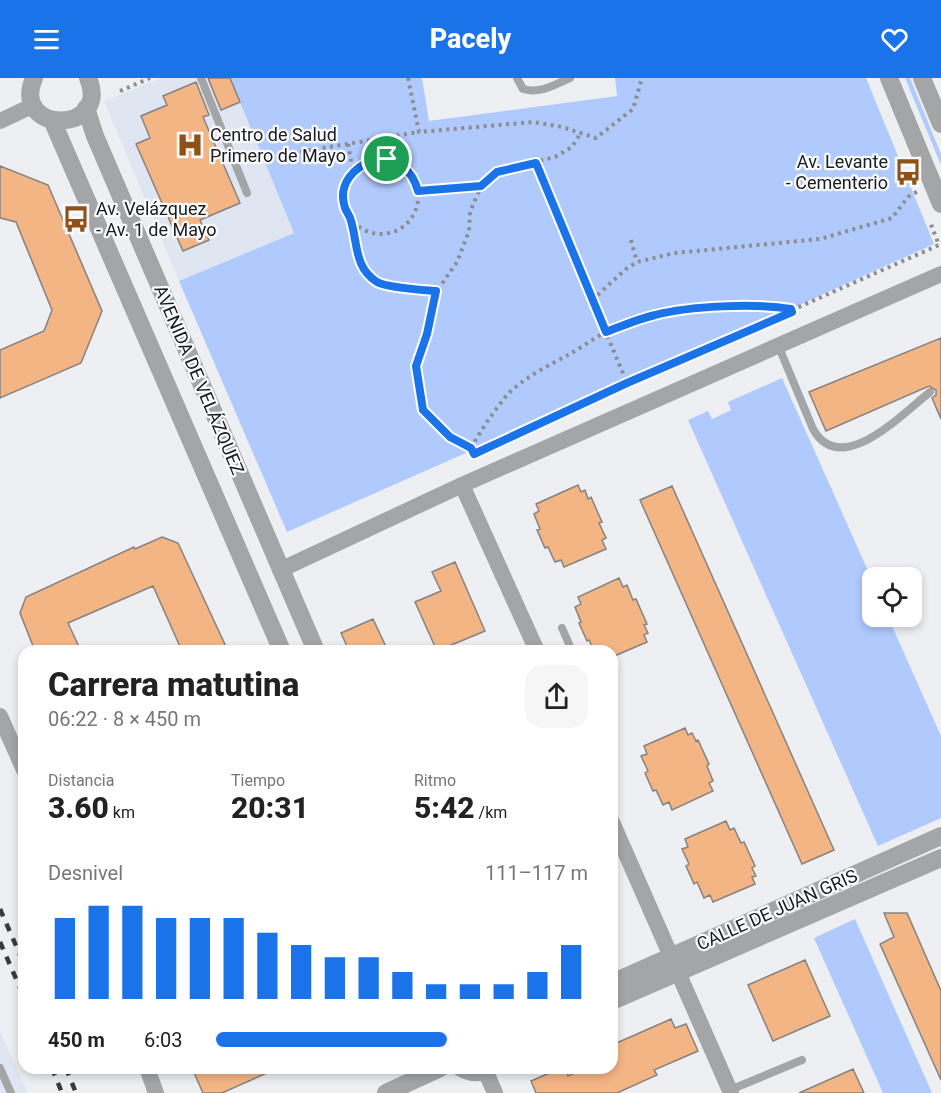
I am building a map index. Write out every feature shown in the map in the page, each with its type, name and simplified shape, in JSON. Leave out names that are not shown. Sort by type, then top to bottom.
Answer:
[{"type":"street","points":[[34,78],[31,92],[34,105],[41,114],[52,120],[68,121],[81,114],[86,108],[91,95],[91,79]]},
{"type":"street","points":[[889,78],[934,208]]},
{"type":"street","points":[[922,78],[941,124]]},
{"type":"street","points":[[0,121],[34,105]]},
{"type":"street","name":"AVENIDA DE VELÁZQUEZ","points":[[86,108],[94,136],[313,645]]},
{"type":"street","name":"AVENIDA DE VELÁZQUEZ","points":[[52,120],[279,645]]},
{"type":"street","points":[[280,570],[462,485],[941,274]]},
{"type":"street","points":[[462,485],[534,645]]},
{"type":"street","points":[[0,716],[18,756]]},
{"type":"street","points":[[618,836],[731,1092]]},
{"type":"street","name":"CALLE DE JUAN GRIS","points":[[618,998],[674,965],[941,836]]},
{"type":"street","name":"CALLE DE JUAN GRIS","points":[[618,981],[674,965],[941,858]]},
{"type":"street","points":[[149,1074],[156,1093]]},
{"type":"street","points":[[386,1093],[427,1074]]},
{"type":"street","points":[[489,1074],[495,1093]]},
{"type":"lane","points":[[201,78],[247,193]]},
{"type":"lane","points":[[517,78],[523,89],[533,92],[570,78]]},
{"type":"lane","points":[[778,345],[813,429],[819,440],[834,448],[849,448],[867,441],[930,392]]},
{"type":"lane","points":[[562,628],[569,645]]},
{"type":"lane","points":[[731,1092],[802,1060]]},
{"type":"lane","points":[[0,1068],[11,1093]]},
{"type":"path","points":[[120,91],[150,78]]},
{"type":"path","points":[[408,78],[418,132]]},
{"type":"path","points":[[293,153],[418,132],[533,122],[562,127],[596,138],[633,109],[642,78]]},
{"type":"path","points":[[580,134],[572,147],[555,156],[497,172],[481,186],[470,212],[469,231],[457,262],[436,291],[427,334],[416,366],[423,410],[450,437],[471,448],[474,454],[627,383],[792,312],[939,245],[934,208]]},
{"type":"path","points":[[348,144],[353,171]]},
{"type":"path","points":[[351,220],[360,228],[372,233],[385,234],[408,224],[415,214],[418,203],[415,180],[408,170],[387,159],[375,159],[363,164],[353,171],[346,183],[343,195],[345,208],[351,220],[355,248],[362,269],[379,283],[436,291]]},
{"type":"path","points":[[536,163],[627,383]]},
{"type":"path","points":[[418,191],[481,186]]},
{"type":"path","points":[[592,300],[637,262],[675,253],[820,239],[892,218],[908,197],[919,191],[923,201]]},
{"type":"path","points":[[631,240],[637,262]]},
{"type":"path","points":[[471,448],[509,394],[546,366],[606,332],[655,315],[693,310],[779,307],[791,309],[792,312]]},
{"type":"shaded area","name":"Centro de Salud Primero de Mayo","points":[[161,78],[230,78],[294,233],[179,281],[104,101]]},
{"type":"shaded area","points":[[230,78],[422,78],[429,121],[617,96],[615,78],[866,78],[934,244],[775,316],[614,384],[493,441],[287,532],[179,281],[294,233]]},
{"type":"shaded area","points":[[905,78],[910,78],[941,154],[941,165]]},
{"type":"shaded area","points":[[782,378],[866,567],[862,567],[862,627],[892,627],[941,736],[941,818],[878,846],[688,420],[708,411],[712,419],[731,410],[728,402]]},
{"type":"shaded area","points":[[855,919],[932,1093],[883,1093],[814,938]]},
{"type":"shaded area","points":[[0,1031],[28,1093],[0,1093]]},
{"type":"building","points":[[208,78],[230,78],[240,102],[221,110]]},
{"type":"building","points":[[196,82],[209,115],[203,117],[240,203],[200,220],[209,240],[183,251],[136,144],[150,138],[141,116],[167,105],[163,96]]},
{"type":"building","points":[[0,166],[48,185],[102,311],[81,363],[0,398],[0,350],[44,331],[52,310],[16,222],[0,218]]},
{"type":"building","points":[[941,338],[941,419],[932,398],[936,395],[936,390],[929,386],[826,431],[809,392]]},
{"type":"building","points":[[578,485],[581,492],[585,490],[588,499],[591,497],[602,522],[599,523],[606,538],[602,540],[606,549],[564,567],[561,560],[555,562],[548,547],[545,548],[537,530],[540,529],[534,514],[539,511],[536,504]]},
{"type":"building","points":[[672,486],[834,850],[802,864],[640,500]]},
{"type":"building","points":[[162,537],[178,543],[225,645],[179,645],[153,586],[68,623],[78,645],[33,645],[20,613],[26,597],[134,547],[135,549]]},
{"type":"building","points":[[455,562],[485,631],[451,645],[434,645],[415,602],[441,591],[432,572]]},
{"type":"building","points":[[619,578],[623,587],[627,585],[633,600],[636,599],[647,624],[644,625],[648,633],[644,635],[647,642],[618,654],[618,645],[591,645],[579,623],[581,622],[575,607],[581,604],[578,597]]},
{"type":"building","points":[[373,619],[385,645],[346,645],[341,633]]},
{"type":"building","points":[[685,728],[688,735],[692,733],[696,741],[698,740],[709,764],[707,766],[713,781],[709,783],[713,791],[672,810],[669,802],[663,805],[656,790],[653,791],[641,756],[647,754],[644,746]]},
{"type":"building","points":[[726,821],[730,830],[734,828],[741,843],[744,842],[755,866],[752,868],[756,876],[752,877],[755,884],[713,902],[710,895],[704,898],[697,882],[694,884],[682,849],[688,847],[685,839]]},
{"type":"building","points":[[884,913],[907,913],[941,991],[941,1080],[880,944],[894,937]]},
{"type":"building","points":[[805,960],[830,1016],[773,1041],[748,985]]},
{"type":"building","points":[[671,1019],[675,1028],[686,1024],[698,1051],[654,1070],[657,1075],[617,1093],[536,1093],[531,1081],[547,1074],[567,1074],[568,1076],[572,1074],[618,1074],[618,1042]]},
{"type":"building","points":[[853,1069],[864,1093],[799,1093]]},
{"type":"building","points":[[195,1074],[265,1074],[222,1093],[203,1093]]},
{"type":"railway","points":[[0,909],[18,950]]},
{"type":"railway","points":[[0,942],[18,983]]},
{"type":"railway","points":[[54,1074],[62,1093]]},
{"type":"railway","points":[[68,1074],[76,1093]]},
{"type":"place","name":"Centro de Salud Primero de Mayo","points":[[190,145]]},
{"type":"place","name":"Av. Levante - Cementerio","points":[[908,172]]},
{"type":"place","name":"Av. Velázquez - Av. 1 de Mayo","points":[[76,219]]},
{"type":"route","points":[[375,159],[387,159],[408,170],[415,180],[418,191],[481,186],[497,172],[536,163],[606,332],[655,315],[693,310],[740,306],[779,307],[791,309],[792,312],[627,383],[474,454],[471,448],[450,437],[423,410],[416,366],[427,334],[436,291],[379,283],[362,269],[355,248],[351,220],[345,208],[343,195],[346,183],[353,171],[363,164],[375,159]]}]
